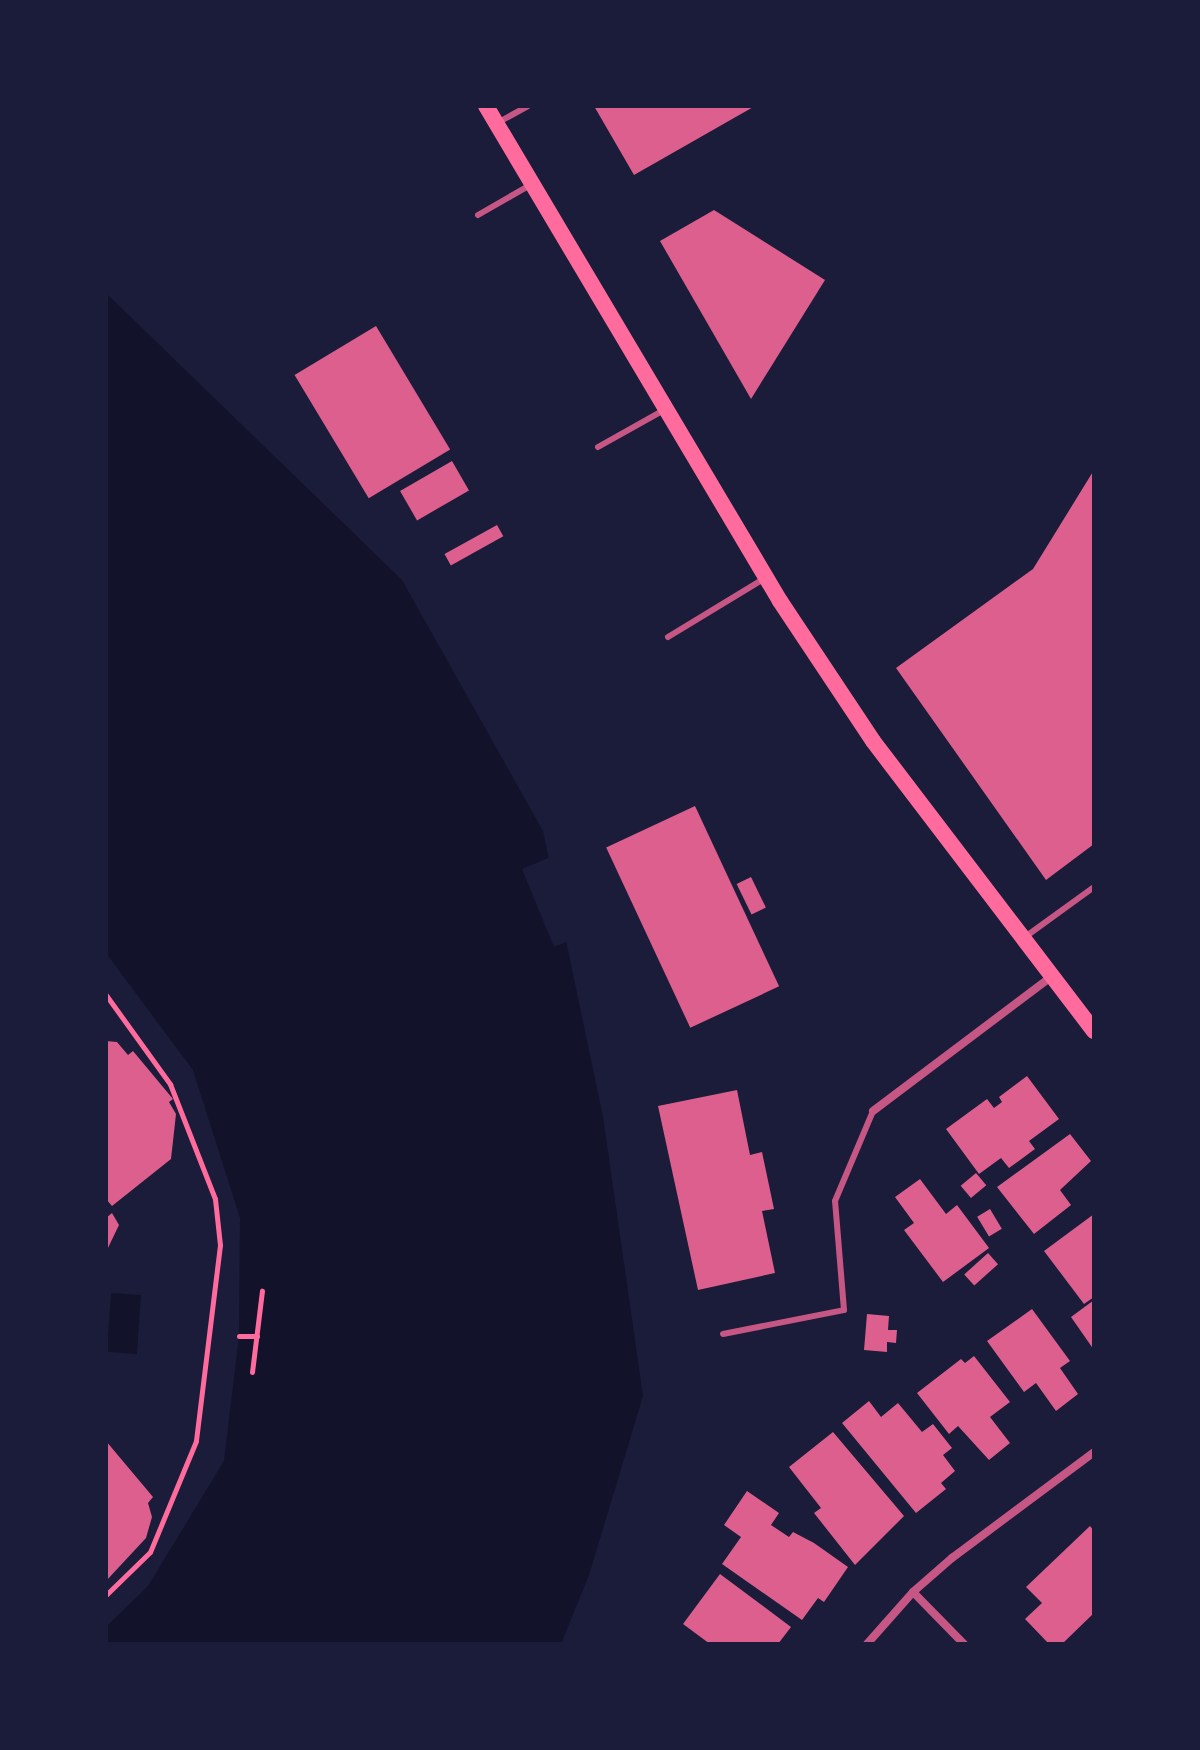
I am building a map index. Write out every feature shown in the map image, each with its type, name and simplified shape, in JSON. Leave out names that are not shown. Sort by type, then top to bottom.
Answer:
[{"type":"main road","points":[[486,106],[765,578],[873,741],[1094,1031]]},
{"type":"street","points":[[873,1111],[1052,975]]},
{"type":"street","points":[[867,1644],[913,1592],[1094,1452]]},
{"type":"street","points":[[913,1592],[964,1644]]},
{"type":"lane","points":[[496,124],[528,106]]},
{"type":"lane","points":[[478,215],[532,184]]},
{"type":"lane","points":[[598,447],[664,410]]},
{"type":"lane","points":[[668,637],[765,578]]},
{"type":"lane","points":[[1024,938],[1094,887]]},
{"type":"lane","points":[[723,1334],[844,1310],[835,1201],[873,1111]]},
{"type":"path","points":[[106,995],[170,1084],[215,1199],[220,1245],[196,1441],[150,1552],[106,1595]]},
{"type":"path","points":[[252,1372],[262,1291]]},
{"type":"path","points":[[239,1336],[257,1336]]},
{"type":"shaded area","points":[[106,293],[402,580],[543,831],[603,1117],[643,1396],[589,1575],[561,1644],[106,1644],[106,1627],[148,1586],[224,1461],[239,1336],[240,1218],[193,1070],[106,953]]},
{"type":"shaded area","points":[[111,1293],[141,1295],[137,1354],[107,1352]]},
{"type":"pier","points":[[553,856],[571,940],[554,947],[522,869]]},
{"type":"building","points":[[594,106],[755,106],[634,175]]},
{"type":"building","points":[[714,210],[825,280],[751,399],[660,241]]},
{"type":"building","points":[[376,326],[450,449],[369,498],[295,375]]},
{"type":"building","points":[[452,461],[469,490],[417,520],[400,491]]},
{"type":"building","points":[[1094,470],[1094,844],[1046,880],[896,668],[1033,569]]},
{"type":"building","points":[[497,525],[503,536],[451,565],[445,554]]},
{"type":"building","points":[[695,806],[779,986],[690,1028],[606,847]]},
{"type":"building","points":[[751,877],[766,908],[752,915],[737,884]]},
{"type":"building","points":[[106,1041],[117,1042],[128,1055],[133,1051],[173,1099],[169,1102],[176,1114],[171,1159],[112,1206],[106,1199]]},
{"type":"building","points":[[1027,1076],[1059,1119],[1029,1141],[1035,1149],[1009,1168],[1001,1158],[979,1174],[946,1129],[987,1099],[994,1108],[1002,1102],[999,1097]]},
{"type":"building","points":[[737,1090],[750,1155],[762,1152],[774,1209],[762,1211],[775,1273],[698,1290],[658,1106]]},
{"type":"building","points":[[1070,1134],[1091,1161],[1060,1190],[1071,1205],[1034,1234],[997,1187]]},
{"type":"building","points":[[976,1173],[986,1185],[971,1198],[961,1186]]},
{"type":"building","points":[[920,1179],[946,1214],[957,1205],[989,1248],[943,1282],[904,1230],[914,1223],[895,1197]]},
{"type":"building","points":[[990,1209],[1002,1229],[989,1236],[977,1217]]},
{"type":"building","points":[[112,1213],[119,1225],[106,1252],[106,1218]]},
{"type":"building","points":[[1094,1214],[1094,1297],[1084,1304],[1044,1251]]},
{"type":"building","points":[[988,1253],[998,1264],[974,1286],[964,1274]]},
{"type":"building","points":[[1094,1300],[1094,1350],[1071,1317]]},
{"type":"building","points":[[1032,1309],[1070,1361],[1060,1368],[1078,1394],[1056,1411],[1036,1383],[1024,1392],[987,1341]]},
{"type":"building","points":[[867,1314],[889,1316],[888,1330],[897,1330],[896,1343],[887,1342],[887,1352],[864,1350]]},
{"type":"building","points":[[974,1356],[1010,1402],[990,1417],[1010,1443],[989,1460],[958,1426],[949,1434],[917,1393],[961,1359],[965,1363]]},
{"type":"building","points":[[869,1401],[881,1417],[898,1403],[922,1432],[933,1424],[952,1448],[943,1455],[955,1471],[941,1483],[946,1489],[916,1513],[842,1423]]},
{"type":"building","points":[[833,1432],[904,1516],[855,1565],[814,1513],[821,1508],[789,1467]]},
{"type":"building","points":[[106,1441],[153,1497],[148,1503],[152,1517],[146,1538],[106,1581]]},
{"type":"building","points":[[747,1491],[779,1513],[771,1525],[789,1537],[793,1532],[814,1543],[848,1567],[824,1602],[818,1598],[802,1620],[722,1564],[741,1537],[724,1525]]},
{"type":"building","points":[[1090,1526],[1094,1531],[1094,1613],[1062,1644],[1049,1644],[1025,1619],[1042,1603],[1026,1587]]},
{"type":"building","points":[[720,1574],[791,1627],[778,1644],[710,1644],[683,1624]]}]
